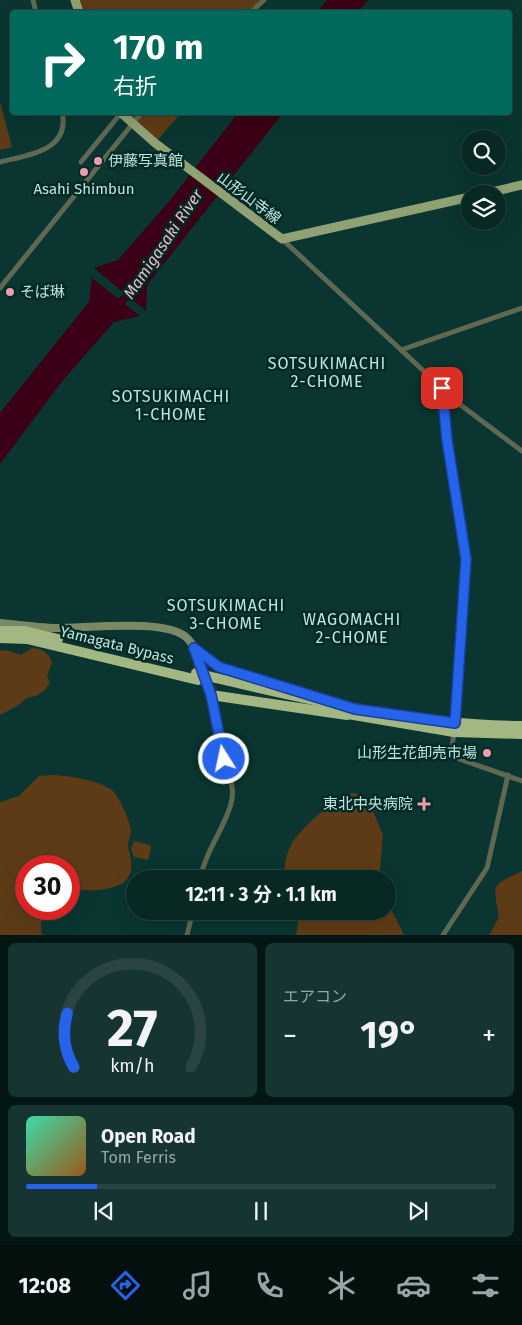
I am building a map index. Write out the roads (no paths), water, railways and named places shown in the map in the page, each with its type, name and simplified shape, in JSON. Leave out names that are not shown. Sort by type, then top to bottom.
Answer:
[{"type":"highway","name":"Yamagata Bypass","points":[[0,631],[25,631],[216,681],[355,713],[454,727],[522,734]]},
{"type":"highway","name":"Yamagata Bypass","points":[[0,638],[27,639],[197,676]]},
{"type":"highway","points":[[194,648],[219,667],[355,713]]},
{"type":"highway","points":[[211,695],[355,713]]},
{"type":"highway","name":"Yamagata Bypass","points":[[454,727],[522,726]]},
{"type":"main road","name":"山形山寺線","points":[[122,115],[252,219],[282,239],[461,199]]},
{"type":"main road","points":[[506,189],[522,185]]},
{"type":"street","points":[[253,10],[264,0]]},
{"type":"street","points":[[0,162],[41,151],[56,142],[63,129],[62,115]]},
{"type":"street","points":[[81,162],[118,115]]},
{"type":"street","points":[[0,288],[90,174],[98,170],[140,115]]},
{"type":"street","points":[[282,239],[442,388],[522,452]]},
{"type":"street","points":[[401,350],[522,308]]},
{"type":"street","points":[[442,388],[447,440],[466,559],[451,756],[522,781]]},
{"type":"street","points":[[0,623],[55,628],[122,625],[166,630],[179,633],[188,639],[194,648],[211,695],[224,759],[232,784],[232,796],[228,812],[204,860],[202,870]]},
{"type":"street","points":[[443,935],[487,868],[508,775]]},
{"type":"street","points":[[187,935],[191,920]]},
{"type":"water","points":[[327,0],[368,0],[360,10],[319,10]]},
{"type":"water","points":[[236,115],[281,115],[147,285],[146,311],[94,268],[118,260],[171,199]]},
{"type":"water","points":[[92,278],[140,316],[114,322],[63,380],[0,464],[0,413],[89,302]]},
{"type":"waterway","name":"Mamigasaki River","points":[[115,307],[134,290]]},
{"type":"place","name":"伊藤写真館","points":[[98,161]]},
{"type":"place","name":"Asahi Shimbun","points":[[84,172]]},
{"type":"place","name":"そば琳","points":[[10,292]]},
{"type":"place","name":"山形生花卸売市場","points":[[487,753]]},
{"type":"place","name":"東北中央病院","points":[[424,804]]},
{"type":"district","name":"SOTSUKIMACHI 2-CHOME","points":[[327,372]]},
{"type":"district","name":"SOTSUKIMACHI 1-CHOME","points":[[171,405]]},
{"type":"district","name":"SOTSUKIMACHI 3-CHOME","points":[[226,614]]},
{"type":"district","name":"WAGOMACHI 2-CHOME","points":[[352,628]]}]
